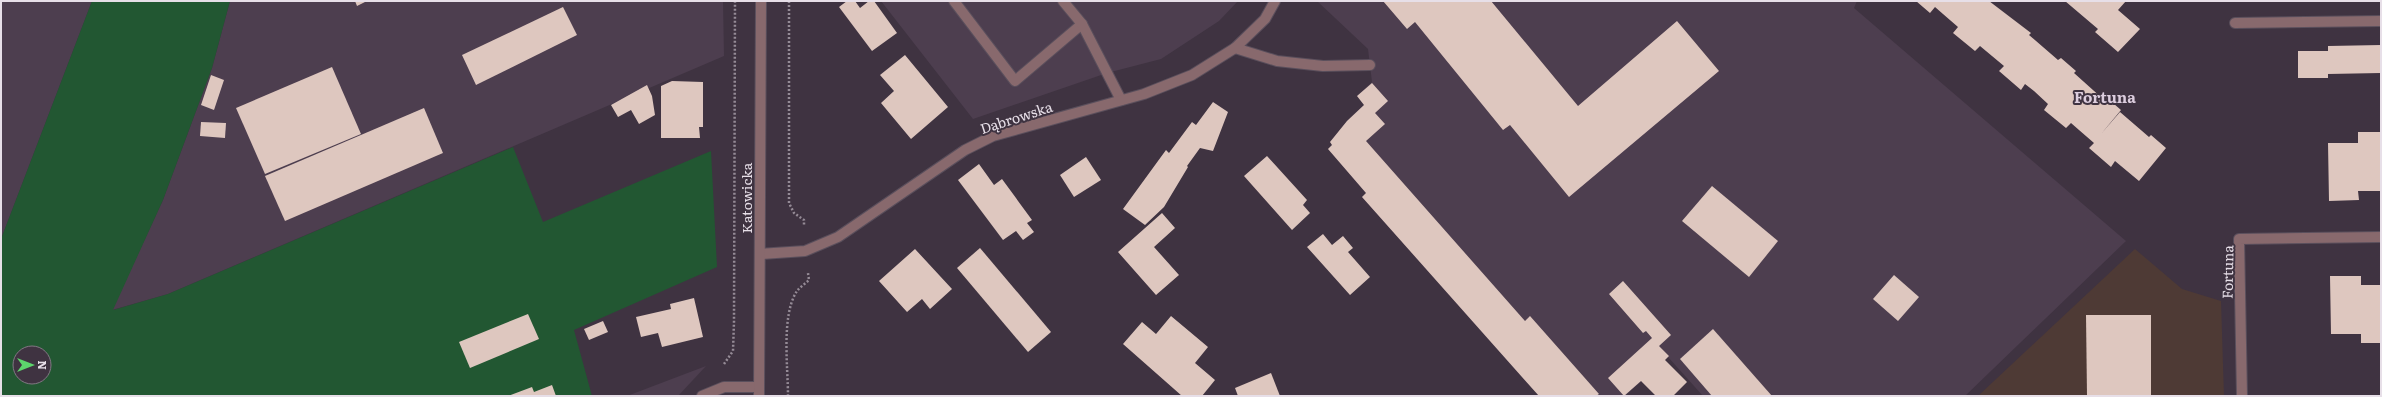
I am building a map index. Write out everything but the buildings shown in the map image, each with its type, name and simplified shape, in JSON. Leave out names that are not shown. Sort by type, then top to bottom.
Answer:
[{"type":"street","name":"Katowicka","points":[[759,392],[761,1]]},
{"type":"street","points":[[954,1],[1015,81],[1082,24]]},
{"type":"street","points":[[1063,1],[1082,24],[1121,100]]},
{"type":"street","name":"Dąbrowska","points":[[760,254],[805,251],[838,237],[965,150],[993,136],[1144,94],[1192,75],[1235,48],[1265,18],[1275,1]]},
{"type":"street","points":[[2235,23],[2381,22]]},
{"type":"street","points":[[1235,48],[1277,61],[1323,66],[1370,65]]},
{"type":"street","name":"Fortuna","points":[[2242,396],[2239,239],[2381,236]]},
{"type":"street","points":[[702,396],[724,387],[759,392]]},
{"type":"path","points":[[723,366],[733,351],[734,330],[735,1]]},
{"type":"path","points":[[788,396],[788,321],[792,303],[798,290],[809,280],[805,251],[804,220],[794,213],[789,203],[789,1]]},
{"type":"shaded area","points":[[1,1],[92,1],[1,239]]},
{"type":"shaded area","points":[[230,1],[723,1],[724,56],[168,294],[112,310],[163,200],[212,68]]},
{"type":"shaded area","points":[[881,1],[1238,1],[1219,21],[1161,59],[1107,73],[973,119]]},
{"type":"shaded area","points":[[1317,1],[1857,1],[1854,8],[2126,241],[1965,396],[1703,396],[1668,357],[1625,396],[1539,396],[1362,197],[1366,193],[1328,149],[1332,145],[1330,142],[1347,121],[1364,105],[1357,96],[1372,82],[1368,49]]},
{"type":"shaded area","points":[[2135,249],[2182,289],[2221,301],[2224,396],[1978,396]]},
{"type":"shaded area","points":[[706,366],[678,396],[627,396]]},
{"type":"green space","points":[[92,1],[230,1],[212,68],[163,200],[113,310],[168,294],[513,147],[543,222],[711,151],[717,267],[574,330],[592,396],[1,396],[1,239]]},
{"type":"district","name":"Fortuna","points":[[2105,96]]}]
